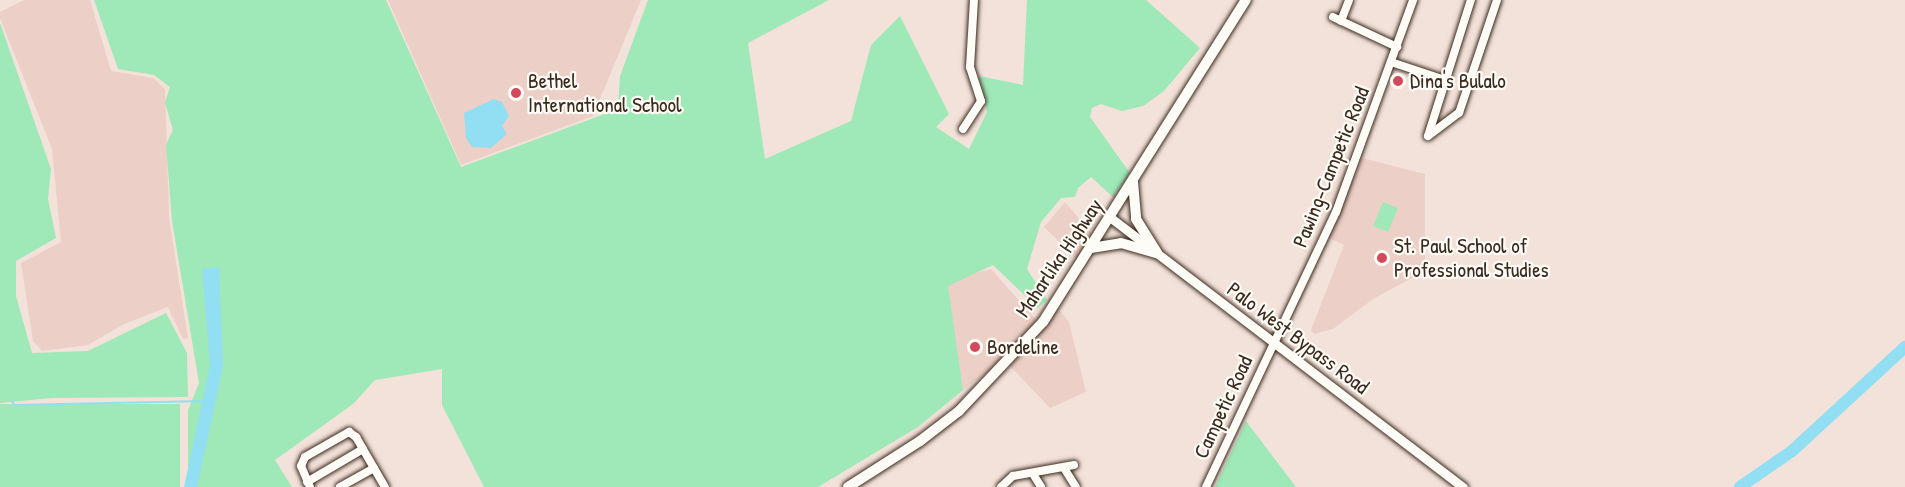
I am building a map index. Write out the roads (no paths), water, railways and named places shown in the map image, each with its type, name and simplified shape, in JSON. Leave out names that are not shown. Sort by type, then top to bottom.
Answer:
[{"type":"highway","name":"Maharlika Highway","points":[[848,487],[959,411],[1043,322],[1111,218],[1246,0]]},
{"type":"highway","points":[[1133,181],[1136,219],[1157,254]]},
{"type":"highway","points":[[1092,248],[1121,243],[1157,254]]},
{"type":"main road","name":"Palo West Bypass Road","points":[[1111,218],[1463,487]]},
{"type":"street","points":[[963,129],[981,100],[970,67],[974,0]]},
{"type":"street","points":[[1341,21],[1349,0]]},
{"type":"street","name":"Pawing-Campetic Road","points":[[1273,343],[1336,212],[1413,0]]},
{"type":"street","points":[[1471,0],[1428,136],[1459,113],[1497,0]]},
{"type":"street","points":[[1333,17],[1397,47]]},
{"type":"street","points":[[1391,62],[1445,80]]},
{"type":"street","name":"Campetic Road","points":[[1206,487],[1273,343]]},
{"type":"street","points":[[363,449],[309,484],[301,466],[305,457],[349,432],[363,449],[385,487]]},
{"type":"street","points":[[1002,487],[1013,476],[1074,465]]},
{"type":"street","points":[[340,487],[374,468]]},
{"type":"street","points":[[1064,468],[1076,487]]},
{"type":"street","points":[[1033,474],[1041,487]]},
{"type":"water","points":[[494,99],[502,102],[509,116],[502,126],[507,134],[491,148],[472,147],[466,138],[464,113]]},
{"type":"water","points":[[219,267],[223,367],[197,487],[184,487],[210,366],[202,269]]},
{"type":"waterway","points":[[1740,487],[1792,451],[1905,347]]},
{"type":"waterway","points":[[12,402],[15,405],[205,401]]},
{"type":"place","name":"Dina's Bulalo","points":[[1398,81]]},
{"type":"place","name":"Bethel International School","points":[[516,93]]},
{"type":"place","name":"St. Paul School of Professional Studies","points":[[1382,258]]},
{"type":"place","name":"Bordeline","points":[[975,347]]}]
